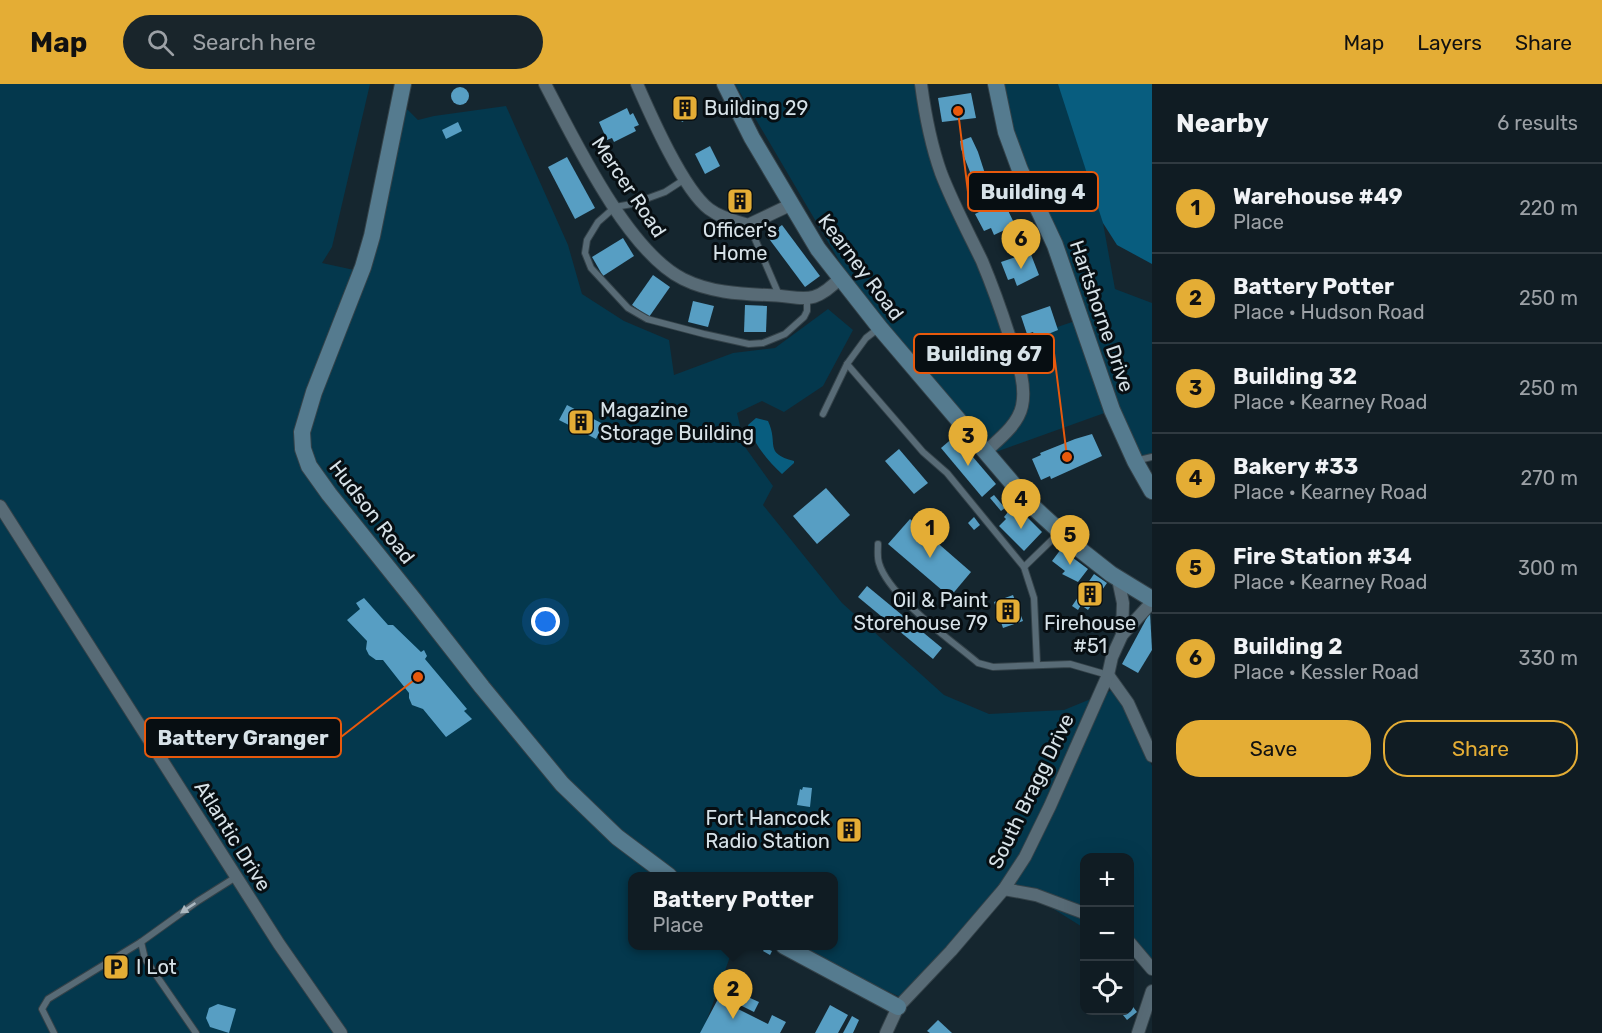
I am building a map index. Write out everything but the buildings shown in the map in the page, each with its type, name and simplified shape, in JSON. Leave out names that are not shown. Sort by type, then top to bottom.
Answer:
[{"type":"street","name":"Hudson Road","points":[[403,84],[372,236],[363,267],[314,392],[302,432],[303,450],[309,466],[329,494],[562,784],[617,837],[664,872]]},
{"type":"street","name":"Mercer Road","points":[[545,84],[579,148],[615,207],[636,238],[660,264],[681,278],[705,288],[733,294],[779,295],[807,299]]},
{"type":"street","points":[[637,84],[663,139],[685,178],[708,208],[726,219],[748,225],[790,205]]},
{"type":"street","name":"Kearney Road","points":[[725,84],[790,205],[818,249],[880,328],[1030,504],[1060,532],[1118,579],[1152,601]]},
{"type":"street","points":[[921,84],[929,130],[941,172],[995,293],[1016,354],[1021,378],[1022,408],[1002,436],[985,452]]},
{"type":"street","name":"Hartshorne Drive","points":[[996,84],[1006,132],[1016,161],[1055,245],[1112,410],[1135,461],[1152,491]]},
{"type":"street","points":[[807,299],[827,291],[841,277]]},
{"type":"street","name":"Atlantic Drive","points":[[0,506],[236,877],[297,971],[341,1033]]},
{"type":"street","name":"South Bragg Drive","points":[[1118,579],[1123,603],[1122,635]]},
{"type":"street","name":"South Bragg Drive","points":[[886,1033],[898,1007],[1004,890],[1033,842],[1108,675],[1112,657],[1122,635],[1152,601]]},
{"type":"street","points":[[1108,675],[1128,703],[1152,756]]},
{"type":"street","points":[[1004,890],[1036,895],[1080,912]]},
{"type":"street","points":[[1134,948],[1152,969]]},
{"type":"street","points":[[793,950],[898,1007]]},
{"type":"street","points":[[1138,1033],[1152,991]]},
{"type":"lane","points":[[685,178],[665,192],[632,204],[615,207],[592,230],[587,240],[585,253],[591,267],[628,308],[638,315],[749,344],[763,343],[785,334],[804,317],[807,311],[807,299]]},
{"type":"lane","points":[[748,225],[779,295]]},
{"type":"lane","points":[[823,414],[847,364],[866,338],[880,328]]},
{"type":"lane","points":[[847,364],[923,453],[947,473],[1024,567],[1034,598],[1037,664]]},
{"type":"lane","points":[[1135,461],[1152,456]]},
{"type":"lane","points":[[1024,567],[1060,532]]},
{"type":"lane","points":[[878,544],[880,567],[898,594],[978,663],[993,667],[1077,664],[1108,675]]},
{"type":"lane","points":[[54,1033],[42,1009],[48,999],[141,942],[236,877]]},
{"type":"lane","points":[[141,942],[145,959],[196,1033]]},
{"type":"shaded area","points":[[0,84],[370,84],[332,247],[322,263],[368,273],[404,106],[418,120],[506,106],[568,245],[582,294],[624,321],[669,340],[674,375],[733,353],[775,348],[828,309],[853,330],[823,386],[784,412],[762,401],[737,413],[745,447],[773,486],[763,505],[842,603],[944,695],[989,714],[1064,710],[1115,689],[1152,766],[1152,970],[1134,959],[1134,853],[1080,853],[1080,926],[1015,885],[907,1000],[796,950],[838,950],[838,872],[628,872],[628,950],[733,950],[702,1033],[0,1033]]},
{"type":"shaded area","points":[[735,84],[918,84],[936,164],[1010,343],[1081,319],[1012,152],[999,84],[1067,84],[1100,189],[1103,223],[1115,289],[1152,303],[1152,456],[1130,462],[1110,411],[993,453],[851,281]]},
{"type":"shaded area","points":[[1058,84],[1152,84],[1152,264],[1117,245],[1103,223]]},
{"type":"shaded area","points":[[756,418],[768,421],[778,455],[794,461],[782,474],[771,463],[750,432],[748,425]]},
{"type":"place","name":"Building 29","points":[[685,108]]},
{"type":"place","name":"Building 4","points":[[958,111]]},
{"type":"place","name":"Officer's Home","points":[[740,201]]},
{"type":"place","name":"Building 2","points":[[1021,269]]},
{"type":"place","name":"Magazine Storage Building","points":[[581,422]]},
{"type":"place","name":"Building 67","points":[[1067,457]]},
{"type":"place","name":"Building 32","points":[[968,466]]},
{"type":"place","name":"Bakery #33","points":[[1021,529]]},
{"type":"place","name":"Warehouse #49","points":[[930,558]]},
{"type":"place","name":"Fire Station #34","points":[[1070,565]]},
{"type":"place","name":"Firehouse #51","points":[[1090,594]]},
{"type":"place","name":"Oil & Paint Storehouse 79","points":[[1008,611]]},
{"type":"place","name":"Battery Granger","points":[[418,677]]},
{"type":"place","name":"Fort Hancock Radio Station","points":[[849,830]]},
{"type":"place","name":"I Lot","points":[[116,967]]},
{"type":"place","name":"Battery Potter","points":[[733,1019]]}]
